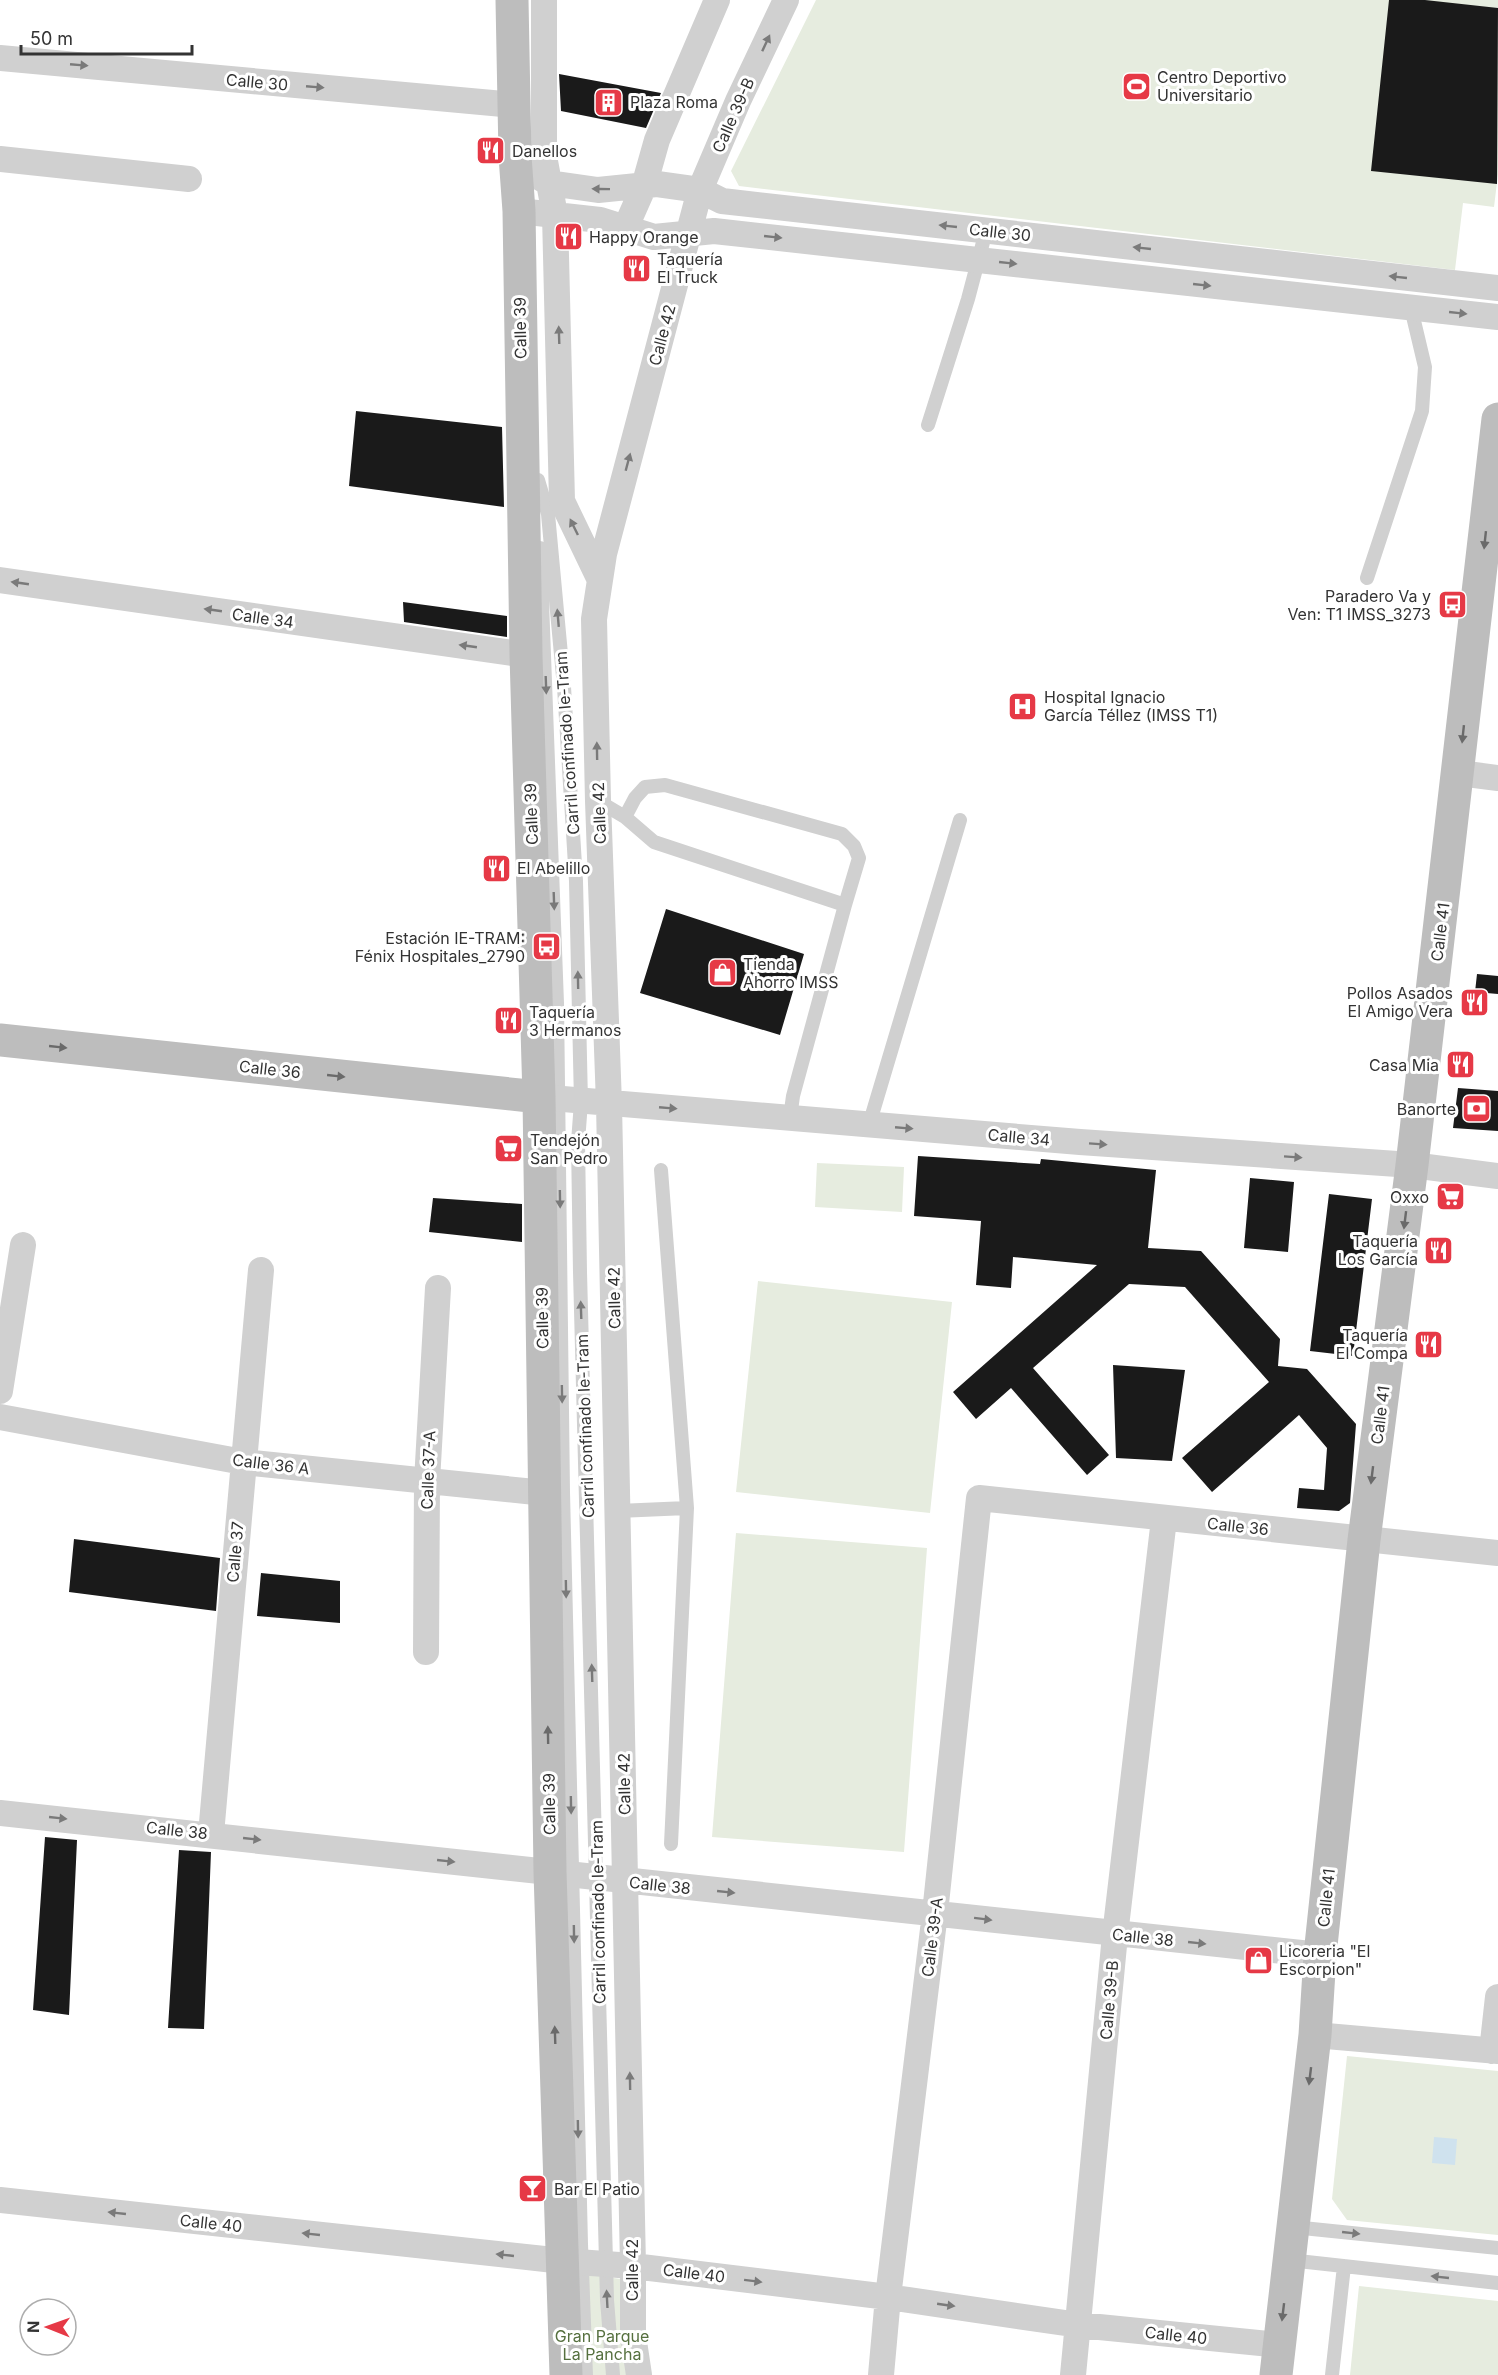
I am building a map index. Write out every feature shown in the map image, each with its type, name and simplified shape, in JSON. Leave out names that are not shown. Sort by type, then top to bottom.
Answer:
[{"type":"street","name":"Calle 39","points":[[512,0],[514,105],[530,162],[535,215],[519,261],[526,655],[560,1099],[545,1493],[573,1875],[584,2263],[566,2375]]},
{"type":"street","name":"Calle 39","points":[[530,162],[544,156],[544,0]]},
{"type":"street","points":[[625,229],[644,186],[657,140],[717,0]]},
{"type":"street","name":"Calle 39-B","points":[[689,233],[700,190],[738,101],[786,0]]},
{"type":"street","name":"Calle 30","points":[[0,58],[514,105]]},
{"type":"street","points":[[0,159],[189,179]]},
{"type":"street","name":"Calle 39","points":[[530,162],[535,215]]},
{"type":"street","name":"Calle 30","points":[[530,162],[598,190],[657,184],[700,190],[722,201],[1498,288]]},
{"type":"street","name":"Calle 30","points":[[535,215],[600,220],[654,237],[714,231],[1498,317]]},
{"type":"street","points":[[535,215],[562,501],[600,580]]},
{"type":"street","name":"Calle 42","points":[[639,2375],[633,2335],[626,1881],[609,1104],[594,619],[604,554],[689,233]]},
{"type":"street","name":"Calle 41","points":[[1278,2360],[1315,2035],[1320,1955],[1364,1540],[1413,1165],[1498,419]]},
{"type":"street","name":"Calle 34","points":[[0,580],[526,655]]},
{"type":"street","points":[[1459,773],[1498,778]]},
{"type":"street","name":"Calle 36","points":[[0,1041],[560,1099]]},
{"type":"street","name":"Calle 34","points":[[560,1099],[869,1125],[1413,1165],[1498,1176]]},
{"type":"street","points":[[0,1391],[23,1245]]},
{"type":"street","name":"Calle 37","points":[[211,1834],[261,1270]]},
{"type":"street","name":"Calle 37-A","points":[[426,1652],[427,1481],[438,1288]]},
{"type":"street","name":"Calle 36 A","points":[[0,1417],[243,1462],[545,1493]]},
{"type":"street","name":"Calle 36","points":[[979,1498],[1498,1553]]},
{"type":"street","name":"Calle 39-A","points":[[881,2375],[888,2297],[935,1913],[979,1498]]},
{"type":"street","name":"Calle 39-B","points":[[1073,2375],[1115,1935],[1164,1519]]},
{"type":"street","name":"Calle 38","points":[[0,1812],[935,1913],[1115,1935],[1320,1955]]},
{"type":"street","points":[[1315,2035],[1495,2051],[1498,1997]]},
{"type":"street","name":"Calle 40","points":[[0,2200],[584,2263],[633,2266],[888,2297],[1079,2325],[1278,2360]]},
{"type":"lane","points":[[928,425],[986,231]]},
{"type":"lane","points":[[1367,578],[1422,411],[1425,367],[1411,308]]},
{"type":"lane","name":"Carril confinado Ie-Tram","points":[[573,1875],[580,1272],[578,1142],[560,1099],[576,881],[564,687],[548,514],[538,474],[560,1099],[563,1492],[586,2375]]},
{"type":"lane","points":[[625,818],[635,798],[645,787],[665,784],[842,834],[854,846],[859,858],[793,1096],[790,1118]]},
{"type":"lane","points":[[598,801],[625,818],[654,842],[845,905]]},
{"type":"lane","points":[[869,1125],[960,820]]},
{"type":"lane","points":[[661,1170],[687,1508],[671,1844]]},
{"type":"lane","points":[[618,1511],[687,1508]]},
{"type":"lane","points":[[1293,2227],[1498,2248]]},
{"type":"lane","points":[[1289,2260],[1498,2283]]},
{"type":"lane","name":"Carril confinado Ie-Tram","points":[[584,2263],[607,2300],[613,2375]]},
{"type":"lane","points":[[1332,2375],[1344,2266]]},
{"type":"green space","name":"Centro Deportivo Universitario","points":[[816,0],[1498,0],[1498,174],[1494,207],[1463,203],[1455,270],[739,186],[731,171]]},
{"type":"green space","points":[[817,1163],[904,1167],[902,1212],[815,1207]]},
{"type":"green space","points":[[758,1281],[952,1302],[930,1513],[736,1492]]},
{"type":"green space","points":[[736,1533],[927,1548],[904,1852],[712,1837]]},
{"type":"green space","points":[[1347,2056],[1498,2071],[1498,2235],[1347,2220],[1332,2199]]},
{"type":"green space","name":"Gran Parque La Pancha","points":[[576,2273],[621,2279],[629,2375],[578,2375]]},
{"type":"green space","points":[[1359,2286],[1498,2301],[1498,2375],[1350,2375]]},
{"type":"water","points":[[1434,2137],[1457,2139],[1455,2165],[1432,2163]]},
{"type":"building","points":[[1389,0],[1425,0],[1498,8],[1497,184],[1371,171]]},
{"type":"building","name":"Plaza Roma","points":[[559,74],[661,93],[646,128],[561,111]]},
{"type":"building","points":[[356,411],[502,427],[504,507],[349,486]]},
{"type":"building","points":[[403,602],[507,616],[507,637],[404,622]]},
{"type":"building","name":"Tienda Ahorro IMSS","points":[[666,909],[804,954],[780,1035],[640,993]]},
{"type":"building","points":[[1477,974],[1498,976],[1498,994],[1475,992]]},
{"type":"building","name":"Banorte","points":[[1458,1088],[1498,1091],[1498,1131],[1453,1128]]},
{"type":"building","points":[[918,1156],[1040,1164],[1041,1159],[1156,1170],[1148,1248],[1201,1251],[1280,1339],[1278,1366],[1307,1369],[1356,1424],[1350,1503],[1339,1511],[1297,1508],[1299,1488],[1324,1490],[1327,1448],[1299,1415],[1212,1492],[1182,1458],[1269,1382],[1185,1287],[1129,1284],[1033,1368],[1109,1455],[1087,1475],[1011,1388],[976,1419],[953,1392],[1097,1265],[1013,1257],[1011,1288],[976,1285],[981,1221],[914,1216]]},
{"type":"building","points":[[1250,1178],[1294,1182],[1288,1252],[1244,1248]]},
{"type":"building","points":[[1329,1194],[1372,1199],[1353,1356],[1310,1351]]},
{"type":"building","points":[[433,1198],[522,1204],[522,1242],[429,1232]]},
{"type":"building","points":[[1113,1365],[1185,1370],[1172,1461],[1116,1458]]},
{"type":"building","points":[[74,1539],[220,1558],[216,1611],[69,1592]]},
{"type":"building","points":[[261,1573],[340,1581],[340,1623],[257,1616]]},
{"type":"building","points":[[45,1837],[77,1840],[69,2015],[33,2010]]},
{"type":"building","points":[[179,1850],[211,1852],[204,2029],[168,2028]]},
{"type":"place","name":"Centro Deportivo Universitario","points":[[1136,86]]},
{"type":"place","name":"Plaza Roma","points":[[609,102]]},
{"type":"place","name":"Danellos","points":[[491,151]]},
{"type":"place","name":"Happy Orange","points":[[568,237]]},
{"type":"place","name":"Taquería El Truck","points":[[636,268]]},
{"type":"place","name":"Paradero Va y Ven: T1 IMSS_3273","points":[[1452,605]]},
{"type":"place","name":"Hospital Ignacio García Téllez (IMSS T1)","points":[[1023,706]]},
{"type":"place","name":"El Abelillo","points":[[496,868]]},
{"type":"place","name":"Estación IE-TRAM: Fénix Hospitales_2790","points":[[546,947]]},
{"type":"place","name":"Tienda Ahorro IMSS","points":[[722,973]]},
{"type":"place","name":"Pollos Asados El Amigo Vera","points":[[1474,1002]]},
{"type":"place","name":"Taquería 3 Hermanos","points":[[508,1021]]},
{"type":"place","name":"Casa Mia","points":[[1460,1065]]},
{"type":"place","name":"Banorte","points":[[1477,1109]]},
{"type":"place","name":"Tendejón San Pedro","points":[[509,1149]]},
{"type":"place","name":"Oxxo","points":[[1450,1197]]},
{"type":"place","name":"Taquería Los García","points":[[1439,1250]]},
{"type":"place","name":"Taquería El Compa","points":[[1429,1344]]},
{"type":"place","name":"Licoreria \"El Escorpion\"","points":[[1258,1960]]},
{"type":"place","name":"Bar El Patio","points":[[533,2189]]}]
